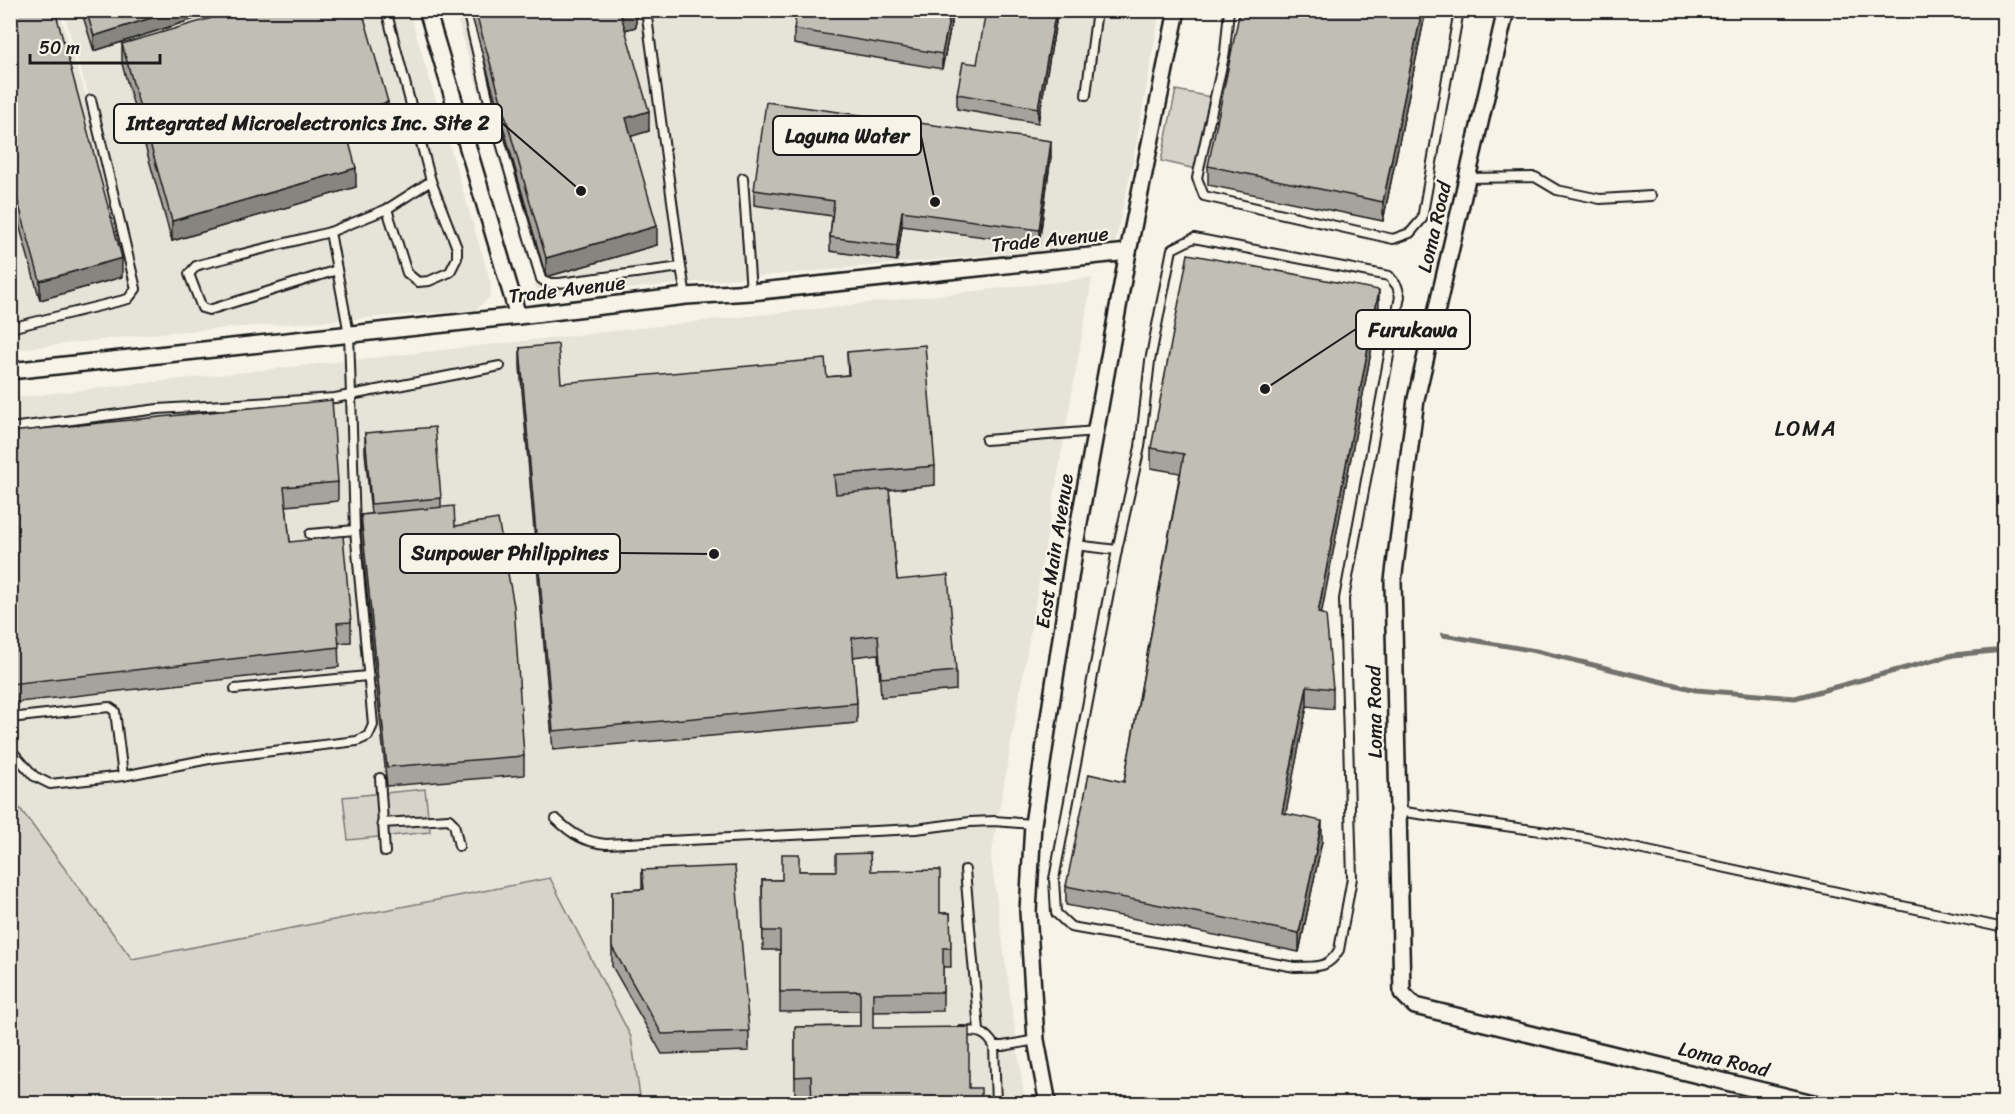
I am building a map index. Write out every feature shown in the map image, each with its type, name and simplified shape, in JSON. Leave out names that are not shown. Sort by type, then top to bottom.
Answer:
[{"type":"street","points":[[427,10],[519,316]]},
{"type":"street","name":"East Main Avenue","points":[[1048,1104],[1036,1040],[1029,911],[1033,824],[1075,545],[1128,252],[1177,10]]},
{"type":"street","name":"Loma Road","points":[[1506,10],[1416,399],[1393,582],[1402,993],[1416,1006],[1817,1104]]},
{"type":"street","name":"Trade Avenue","points":[[10,371],[686,296],[751,292],[1128,252]]},
{"type":"lane","points":[[386,10],[430,181],[457,248],[457,258],[450,272],[418,282],[407,273],[387,209]]},
{"type":"lane","points":[[467,10],[489,102],[541,279],[547,283],[560,283],[681,267]]},
{"type":"lane","points":[[646,10],[686,296]]},
{"type":"lane","points":[[1086,95],[1097,10]]},
{"type":"lane","points":[[1229,10],[1225,52],[1197,178],[1204,196],[1394,238],[1410,233],[1422,219],[1459,10]]},
{"type":"lane","points":[[10,328],[128,299],[136,289],[91,100]]},
{"type":"lane","points":[[1467,178],[1535,177],[1557,190],[1600,199],[1651,196]]},
{"type":"lane","points":[[743,178],[751,292]]},
{"type":"lane","points":[[337,270],[209,310],[202,308],[189,274],[196,266],[202,264],[330,232],[387,209],[430,181]]},
{"type":"lane","points":[[10,749],[34,776],[50,784],[123,776],[214,758],[357,741],[368,736],[373,725],[355,530],[349,334],[330,232]]},
{"type":"lane","points":[[1194,238],[1389,276],[1397,286],[1400,296],[1344,599],[1352,878],[1338,950],[1333,959],[1322,966],[1295,967],[1071,927],[1056,913],[1054,879],[1117,550],[1140,447],[1150,361],[1172,249],[1194,238]]},
{"type":"lane","points":[[10,428],[158,409],[335,398],[500,366]]},
{"type":"lane","points":[[986,440],[1096,432]]},
{"type":"lane","points":[[310,534],[355,530]]},
{"type":"lane","points":[[1075,545],[1117,550]]},
{"type":"lane","points":[[235,689],[367,676]]},
{"type":"lane","points":[[10,718],[109,706],[115,711],[123,776]]},
{"type":"lane","points":[[380,778],[385,852]]},
{"type":"lane","points":[[1397,811],[1583,837],[2004,928]]},
{"type":"lane","points":[[382,823],[449,819],[454,824],[459,846]]},
{"type":"lane","points":[[556,819],[572,834],[588,842],[606,844],[718,837],[916,830],[970,822],[1033,824]]},
{"type":"lane","points":[[965,870],[979,1031]]},
{"type":"lane","points":[[956,1031],[979,1031],[986,1034],[994,1046],[996,1104]]},
{"type":"lane","points":[[994,1046],[1036,1040]]},
{"type":"shaded area","points":[[10,11],[59,11],[136,252],[63,11],[409,11],[491,284],[490,297],[476,310],[161,333],[11,350]]},
{"type":"shaded area","points":[[455,11],[1160,11],[1133,162],[1115,243],[539,297]]},
{"type":"shaded area","points":[[1176,90],[1211,97],[1196,169],[1161,161]]},
{"type":"shaded area","points":[[1092,278],[991,858],[1025,1103],[641,1103],[630,1037],[550,878],[132,959],[11,795],[10,398]]},
{"type":"shaded area","points":[[425,789],[430,832],[348,840],[343,797]]},
{"type":"shaded area","points":[[10,795],[132,959],[550,878],[631,1037],[641,1103],[11,1103]]},
{"type":"building","points":[[10,10],[55,10],[122,258],[40,281],[10,173]]},
{"type":"building","points":[[86,10],[176,10],[94,36]]},
{"type":"building","points":[[239,10],[362,10],[388,102],[342,116],[356,168],[172,221],[122,44]]},
{"type":"building","points":[[475,10],[625,10],[620,12],[649,111],[626,118],[657,226],[546,258]]},
{"type":"building","points":[[797,10],[951,10],[942,54],[794,29]]},
{"type":"building","points":[[986,10],[1056,10],[1038,108],[957,94],[963,62],[977,64]]},
{"type":"building","points":[[1240,10],[1422,10],[1383,202],[1208,166]]},
{"type":"building","points":[[766,102],[1051,141],[1039,230],[902,211],[897,246],[830,237],[834,201],[754,190]]},
{"type":"building","points":[[1188,254],[1379,290],[1318,613],[1326,615],[1333,689],[1307,686],[1282,813],[1322,821],[1299,933],[1066,886],[1089,774],[1124,782],[1184,454],[1151,448]]},
{"type":"building","points":[[558,344],[561,383],[825,359],[827,377],[849,375],[847,352],[925,345],[935,466],[834,475],[836,494],[889,489],[897,580],[948,575],[956,671],[881,678],[878,635],[852,638],[857,703],[553,731],[520,348]]},
{"type":"building","points":[[332,400],[338,482],[284,487],[290,542],[343,536],[351,622],[337,623],[339,647],[10,684],[10,432]]},
{"type":"building","points":[[435,427],[441,498],[371,504],[365,433]]},
{"type":"building","points":[[454,506],[455,526],[498,519],[514,606],[524,756],[387,767],[361,515]]},
{"type":"building","points":[[870,853],[871,871],[940,870],[940,913],[950,913],[951,948],[943,948],[943,992],[873,993],[873,1028],[969,1027],[969,1088],[981,1088],[981,1104],[812,1104],[811,1076],[795,1077],[795,1027],[860,1026],[860,991],[780,992],[780,931],[763,931],[762,880],[782,880],[782,854],[799,854],[799,871],[836,871],[836,854]]},
{"type":"building","points":[[735,866],[749,1031],[662,1034],[612,947],[612,891],[644,889],[642,870]]},
{"type":"waterway","points":[[1443,635],[1536,651],[1696,690],[1795,698],[1953,655],[2004,650]]},
{"type":"place","name":"Integrated Microelectronics Inc. Site 2","points":[[581,191]]},
{"type":"place","name":"Laguna Water","points":[[935,202]]},
{"type":"place","name":"Furukawa","points":[[1265,389]]},
{"type":"place","name":"Sunpower Philippines","points":[[714,554]]},
{"type":"district","name":"LOMA","points":[[1806,428]]}]
